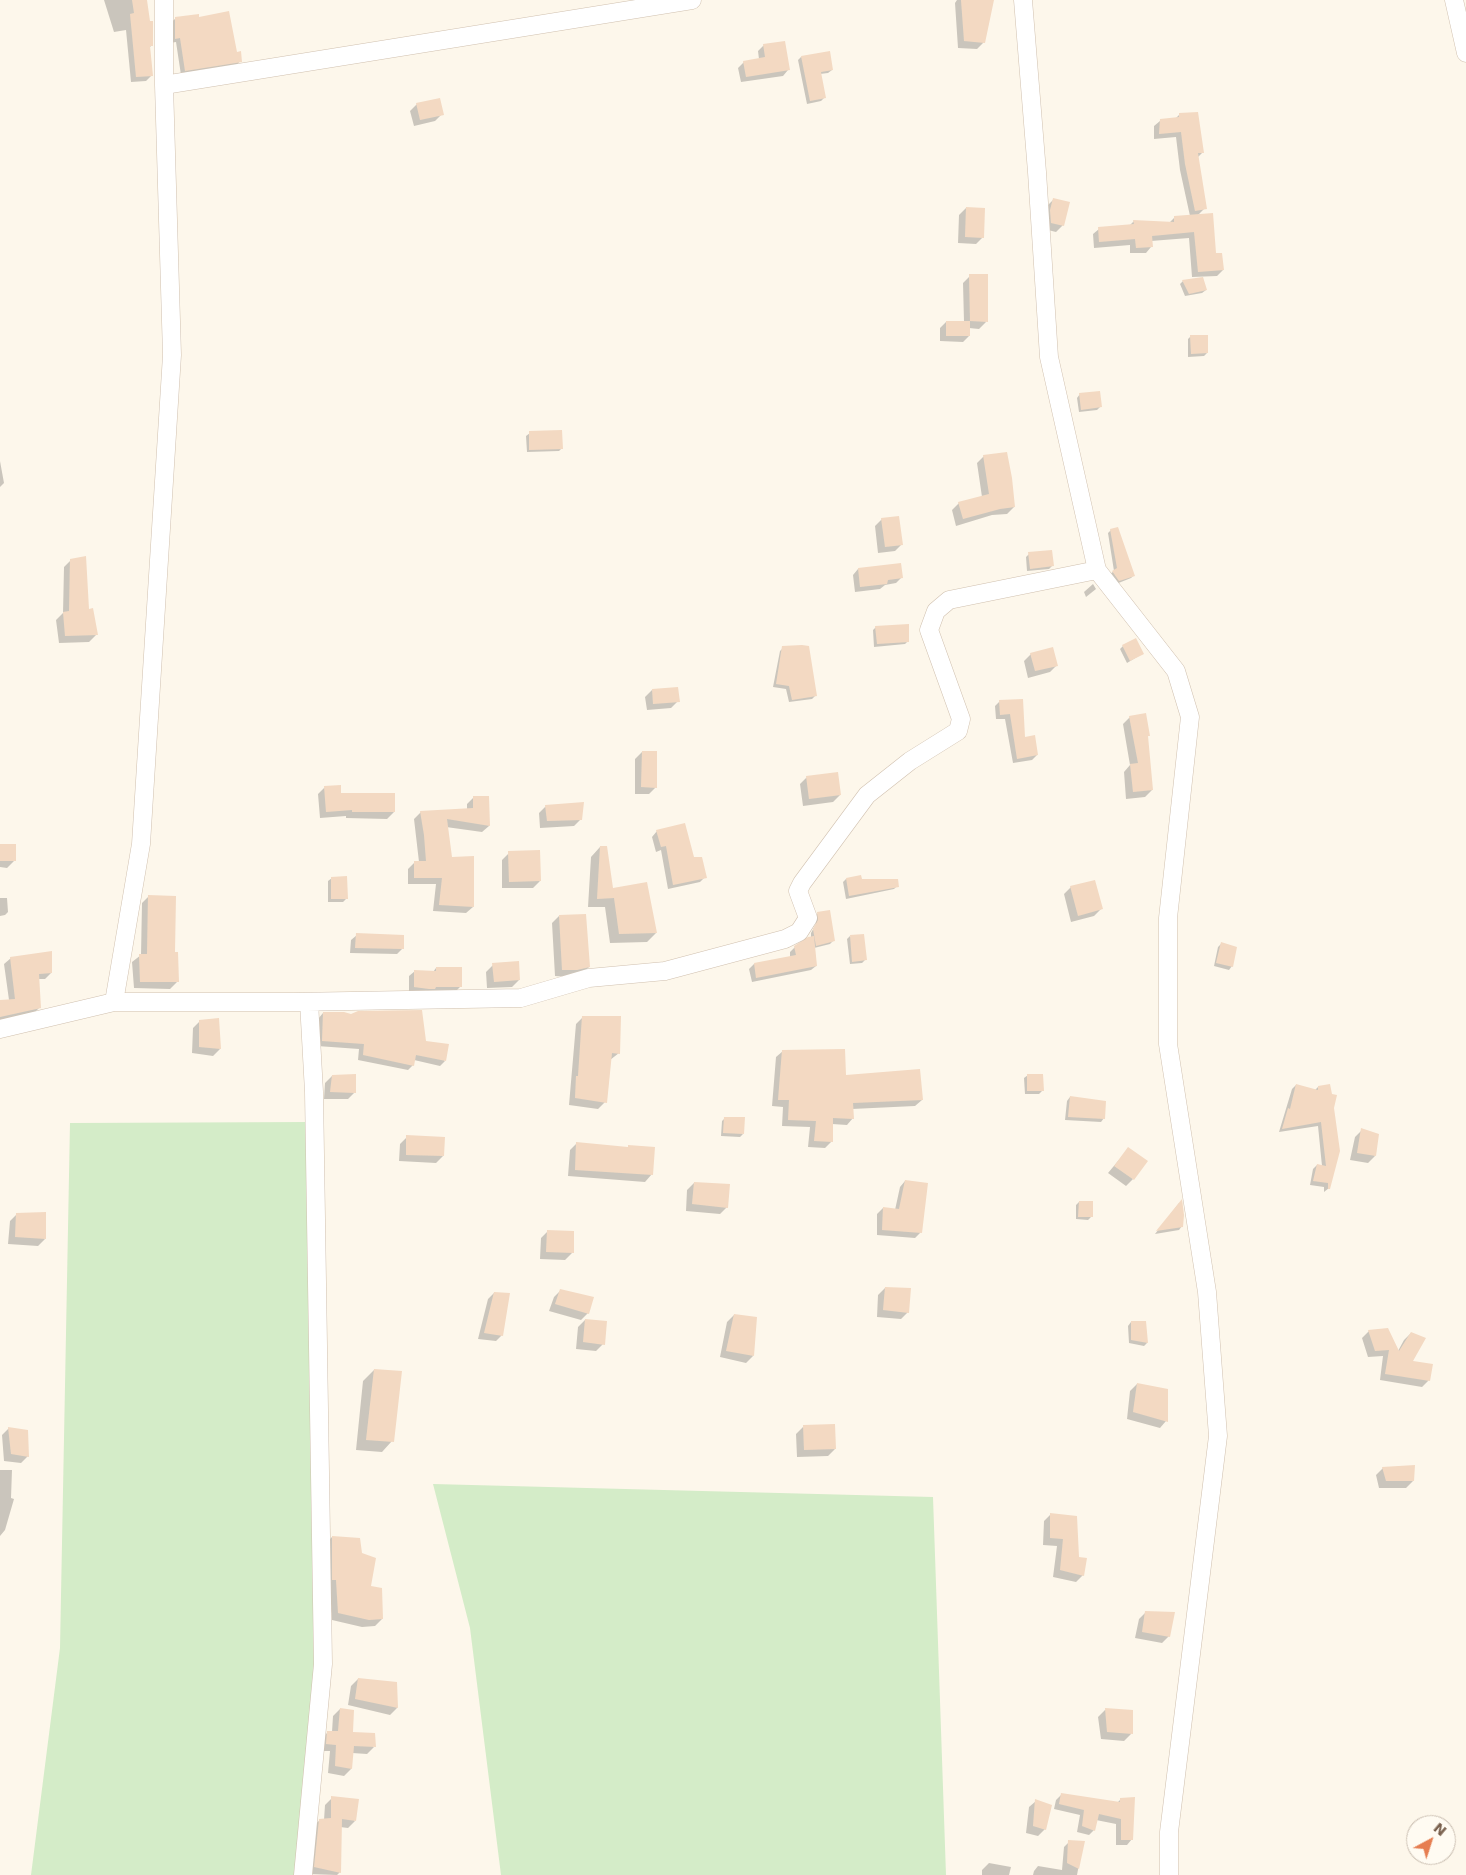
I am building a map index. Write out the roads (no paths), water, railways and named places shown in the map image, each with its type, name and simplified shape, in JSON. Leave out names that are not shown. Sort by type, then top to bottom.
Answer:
[{"type":"street","points":[[114,1002],[140,844],[172,355],[164,85],[164,0]]},
{"type":"street","points":[[164,85],[692,0]]},
{"type":"street","points":[[1023,0],[1037,172],[1049,358],[1097,570],[1176,671],[1190,717],[1168,918],[1168,1044],[1207,1292],[1218,1436],[1169,1832],[1169,1875]]},
{"type":"street","points":[[1454,0],[1466,53]]},
{"type":"street","points":[[0,1029],[114,1002],[309,1002],[521,998],[589,978],[665,971],[785,940],[799,932],[808,918],[798,891],[867,795],[910,761],[958,731],[961,719],[929,630],[936,611],[949,600],[1097,570]]},
{"type":"street","points":[[303,1875],[323,1664],[314,1102],[309,1002]]}]
